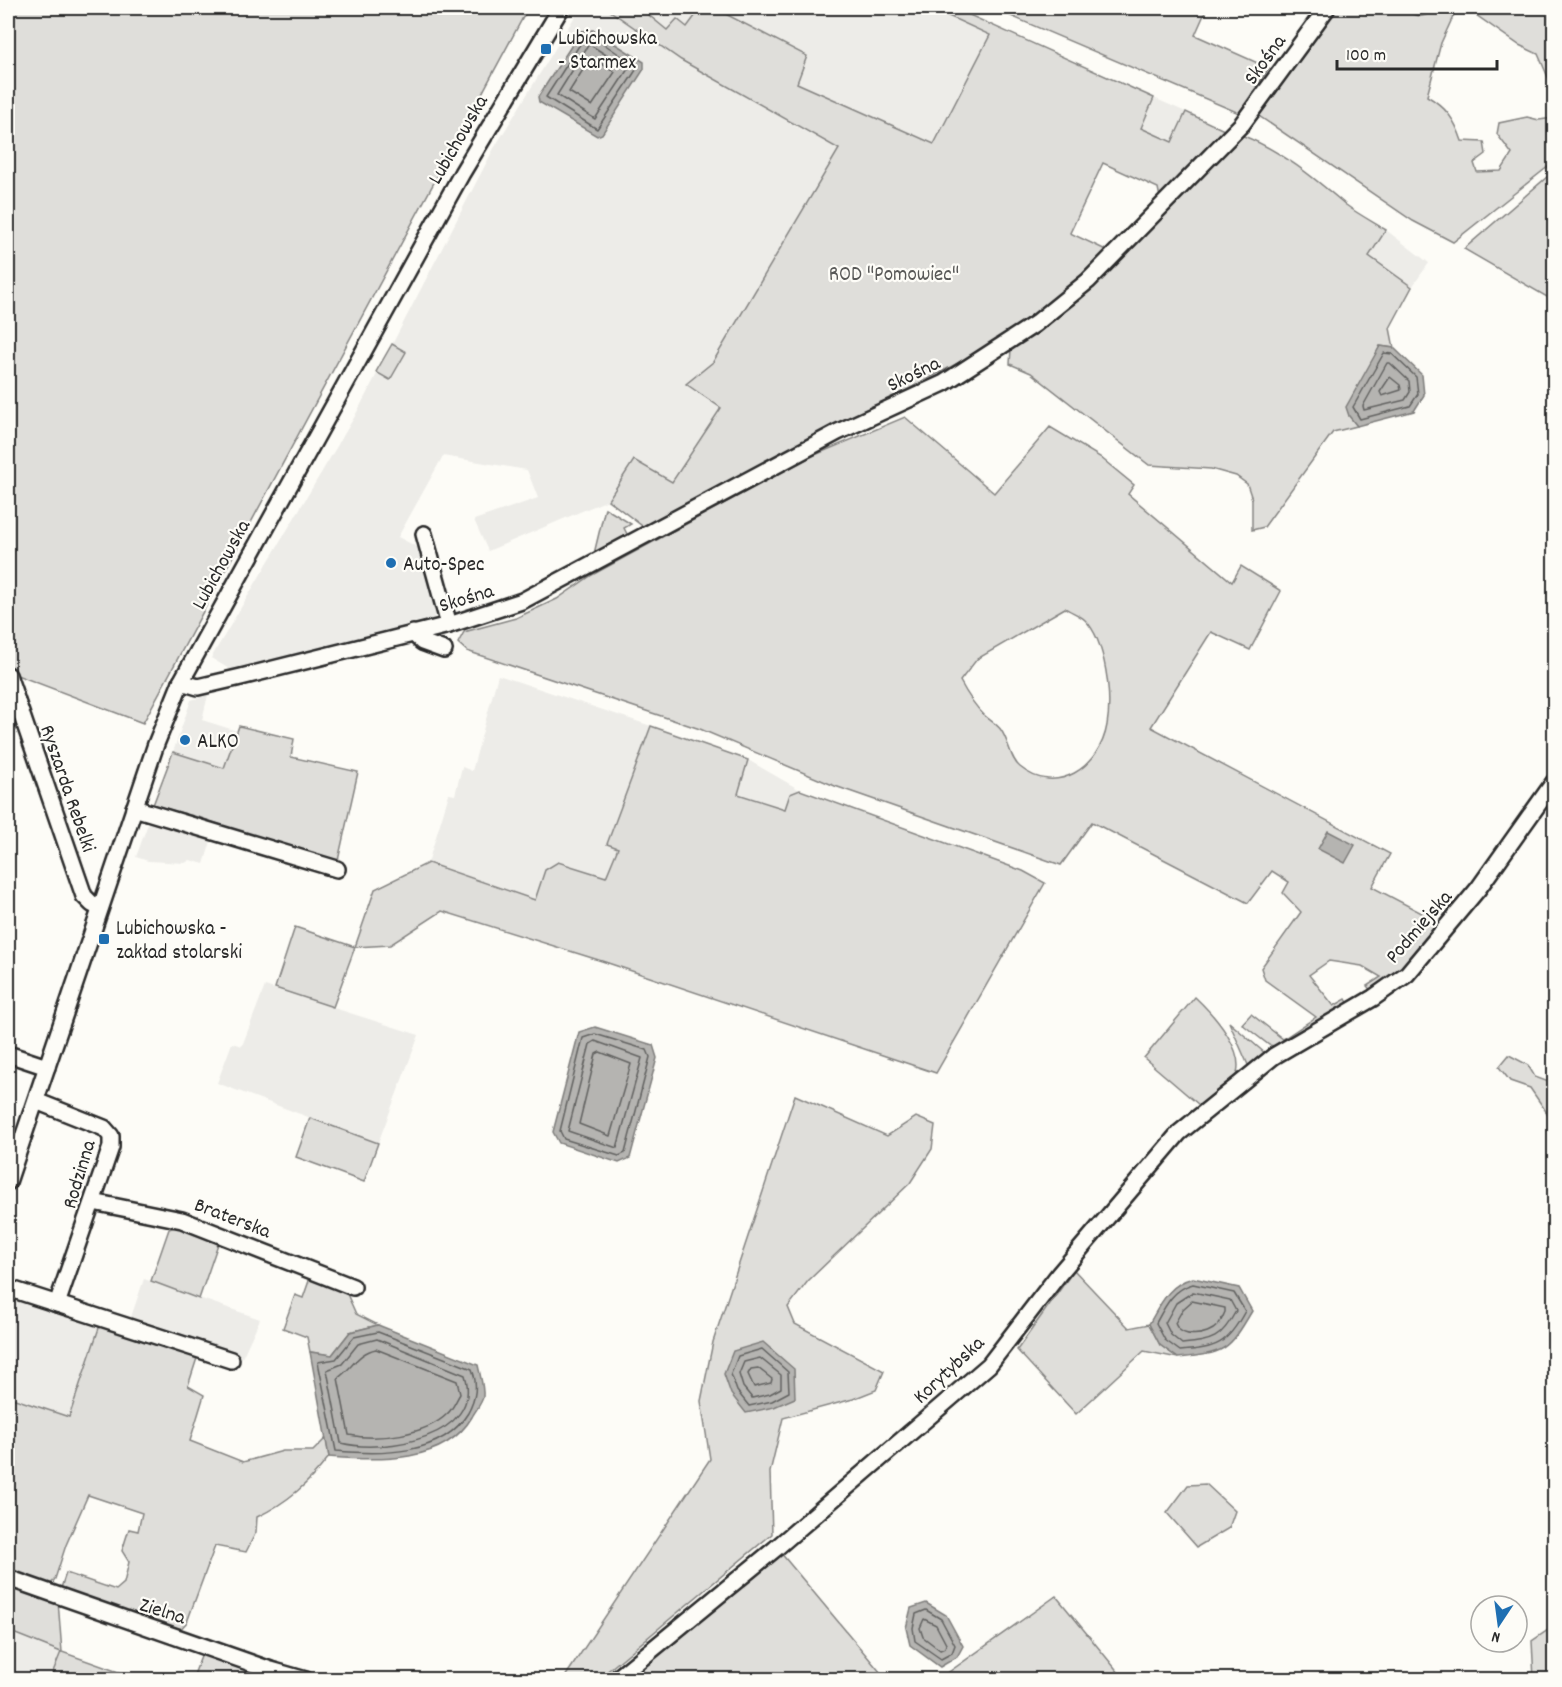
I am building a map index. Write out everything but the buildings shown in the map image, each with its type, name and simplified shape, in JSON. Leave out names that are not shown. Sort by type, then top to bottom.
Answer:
[{"type":"street","name":"Lubichowska","points":[[8,1182],[134,808],[181,682],[195,651],[462,173],[561,8]]},
{"type":"street","name":"Skośna","points":[[181,682],[198,687],[449,625],[522,601],[838,432],[944,383],[1035,324],[1088,281],[1242,123],[1327,8]]},
{"type":"street","points":[[424,534],[449,625]]},
{"type":"street","name":"Skośna","points":[[413,633],[422,642],[444,650]]},
{"type":"street","name":"Ryszarda Rebelki","points":[[8,675],[84,896],[100,908]]},
{"type":"street","name":"Podmiejska","points":[[1274,1056],[1373,998],[1407,974],[1478,890],[1554,782]]},
{"type":"street","points":[[134,808],[337,869]]},
{"type":"street","points":[[8,1054],[47,1066]]},
{"type":"street","name":"Korytybska","points":[[615,1680],[775,1549],[989,1365],[1059,1274],[1179,1133],[1274,1056]]},
{"type":"street","name":"Rodzinna","points":[[36,1101],[104,1128],[111,1136],[111,1147],[57,1304]]},
{"type":"street","name":"Braterska","points":[[93,1202],[182,1220],[353,1287]]},
{"type":"street","points":[[8,1288],[231,1360]]},
{"type":"street","name":"Zielna","points":[[8,1578],[271,1670],[306,1680]]},
{"type":"shaded area","points":[[580,8],[954,8],[1014,35],[949,178],[784,120],[839,149],[713,362],[686,384],[721,408],[671,482],[634,460],[608,500],[488,551],[474,520],[538,498],[527,470],[443,456],[398,537],[421,549],[438,609],[434,618],[231,670],[211,658],[355,416],[493,150]]},
{"type":"shaded area","points":[[1154,98],[1186,112],[1172,142],[1141,128]]},
{"type":"shaded area","points":[[1386,230],[1429,263],[1412,287],[1368,256]]},
{"type":"shaded area","points":[[498,675],[651,726],[607,844],[618,848],[606,877],[545,870],[536,900],[428,863],[449,794],[455,795],[462,767],[472,771]]},
{"type":"shaded area","points":[[208,695],[202,720],[237,731],[224,768],[173,752],[191,700]]},
{"type":"shaded area","points":[[748,760],[800,790],[790,794],[785,809],[738,793]]},
{"type":"shaded area","points":[[150,818],[212,838],[204,864],[190,860],[185,863],[148,861],[136,857]]},
{"type":"shaded area","points":[[265,986],[419,1035],[378,1143],[217,1083],[232,1043],[242,1046]]},
{"type":"shaded area","points":[[144,1279],[260,1319],[242,1358],[129,1323]]},
{"type":"shaded area","points":[[8,1293],[101,1322],[69,1417],[9,1397],[15,1381],[8,1378]]},
{"type":"shaded area","points":[[8,1631],[62,1652],[50,1679],[8,1679]]},
{"type":"green space","points":[[8,8],[528,8],[143,723],[14,674],[8,660]]},
{"type":"green space","name":"ROD \"Pomowiec\"","points":[[606,8],[640,8],[667,30],[677,19],[687,27],[701,8],[714,8],[807,56],[797,83],[934,144],[990,35],[931,8],[954,8],[1154,98],[1141,128],[1172,142],[1186,112],[1224,130],[1160,198],[1158,188],[1103,163],[1070,233],[1110,252],[1051,302],[994,344],[645,528],[608,500],[634,460],[672,482],[721,408],[686,384],[713,362],[839,149],[681,60]]},
{"type":"green space","points":[[992,8],[1207,8],[1195,35],[1269,68],[1239,113]]},
{"type":"green space","points":[[1334,8],[1457,8],[1441,43],[1427,96],[1449,115],[1462,141],[1484,142],[1486,154],[1474,163],[1477,172],[1501,171],[1512,154],[1497,134],[1499,123],[1527,117],[1539,120],[1553,118],[1554,99],[1554,162],[1453,242],[1413,221],[1256,114]]},
{"type":"green space","points":[[1466,8],[1554,8],[1554,91],[1538,54],[1519,45]]},
{"type":"green space","points":[[1241,135],[1270,148],[1351,208],[1386,230],[1369,256],[1412,287],[1390,328],[1394,348],[1380,346],[1349,416],[1357,426],[1333,432],[1264,527],[1252,530],[1252,499],[1247,484],[1236,476],[1211,469],[1149,465],[1031,373],[1010,364],[1011,349],[1081,299]]},
{"type":"green space","points":[[1554,171],[1554,301],[1464,249]]},
{"type":"green space","points":[[392,344],[406,352],[390,380],[376,372]]},
{"type":"green space","points":[[905,417],[994,493],[1050,427],[1100,457],[1134,485],[1128,494],[1232,582],[1241,566],[1281,591],[1250,650],[1211,632],[1151,727],[1390,854],[1372,887],[1439,922],[1419,955],[1374,994],[1367,986],[1381,977],[1362,966],[1329,961],[1309,975],[1334,1006],[1346,999],[1351,1008],[1280,1047],[1269,1045],[1242,1024],[1251,1014],[1283,1039],[1316,1017],[1265,980],[1261,968],[1301,912],[1283,893],[1289,882],[1272,871],[1248,903],[1092,822],[1061,865],[835,786],[700,729],[467,651],[458,643],[464,632],[516,618],[557,599],[592,575],[810,457]],"holes":[[[1065,608],[1085,620],[1098,641],[1108,685],[1107,725],[1096,754],[1086,765],[1062,778],[1048,779],[1034,776],[1017,764],[1001,730],[977,707],[960,681],[977,659]]]},
{"type":"green space","points":[[605,508],[631,524],[624,528],[628,536],[593,558]]},
{"type":"green space","points":[[239,726],[294,739],[291,757],[358,772],[337,865],[201,818],[153,805],[173,752],[224,768]]},
{"type":"green space","points":[[651,726],[748,760],[738,794],[785,809],[790,794],[800,790],[1023,871],[1045,883],[936,1073],[605,962],[442,911],[390,945],[355,947],[375,889],[428,863],[535,900],[545,870],[558,862],[606,877],[618,848],[607,844]]},
{"type":"green space","points":[[295,927],[355,947],[333,1007],[275,988]]},
{"type":"green space","points":[[1195,997],[1211,1013],[1227,1035],[1237,1058],[1238,1070],[1234,1080],[1225,1092],[1205,1110],[1144,1058]]},
{"type":"green space","points":[[1229,1022],[1266,1054],[1253,1067],[1248,1065]]},
{"type":"green space","points":[[1509,1055],[1528,1065],[1535,1077],[1554,1084],[1554,1123],[1530,1088],[1510,1081],[1499,1067]]},
{"type":"green space","points":[[795,1095],[887,1136],[916,1117],[935,1125],[932,1149],[910,1183],[808,1281],[788,1307],[795,1324],[884,1371],[876,1390],[853,1399],[783,1418],[770,1472],[772,1534],[598,1679],[563,1680],[710,1459],[701,1401],[713,1342]]},
{"type":"green space","points":[[310,1118],[378,1143],[364,1182],[296,1157]]},
{"type":"green space","points":[[178,1226],[219,1241],[199,1299],[151,1281],[169,1229]]},
{"type":"green space","points":[[1074,1270],[1129,1328],[1149,1324],[1160,1345],[1178,1358],[1144,1351],[1076,1414],[1017,1350]]},
{"type":"green space","points":[[311,1275],[347,1294],[356,1314],[378,1325],[350,1332],[332,1355],[310,1352],[307,1337],[283,1328],[295,1295],[303,1298]]},
{"type":"green space","points":[[101,1322],[198,1355],[188,1386],[204,1395],[190,1441],[243,1462],[283,1451],[313,1451],[326,1438],[329,1457],[297,1492],[257,1517],[256,1532],[246,1552],[215,1546],[187,1622],[176,1634],[65,1595],[61,1588],[66,1573],[116,1590],[124,1583],[129,1562],[122,1551],[129,1529],[138,1531],[142,1513],[88,1495],[66,1545],[55,1579],[48,1588],[8,1573],[9,1397],[69,1417]]},
{"type":"green space","points":[[1206,1484],[1235,1511],[1229,1528],[1197,1547],[1167,1513],[1188,1485]]},
{"type":"green space","points":[[775,1546],[886,1679],[621,1680]]},
{"type":"green space","points":[[8,1582],[58,1601],[62,1652],[138,1679],[50,1679],[61,1652],[8,1631]]},
{"type":"green space","points":[[1056,1596],[1124,1679],[939,1679]]},
{"type":"green space","points":[[1554,1626],[1554,1679],[1534,1679],[1532,1641]]},
{"type":"green space","points":[[202,1654],[273,1679],[192,1680]]},
{"type":"water","points":[[1402,8],[1437,8],[1420,16]]},
{"type":"water","points":[[593,30],[644,62],[644,69],[602,134],[597,136],[539,102],[538,97],[581,31]]},
{"type":"water","points":[[1380,346],[1394,348],[1422,375],[1424,395],[1414,411],[1357,426],[1349,416],[1346,407]]},
{"type":"water","points":[[1328,831],[1355,845],[1345,863],[1318,849]]},
{"type":"water","points":[[595,1027],[653,1045],[657,1058],[630,1158],[619,1163],[559,1143],[553,1132],[579,1032]]},
{"type":"water","points":[[1193,1278],[1239,1288],[1252,1311],[1237,1335],[1224,1348],[1216,1352],[1178,1358],[1160,1345],[1149,1324],[1172,1290]]},
{"type":"water","points":[[378,1325],[478,1365],[483,1397],[460,1433],[445,1444],[427,1452],[388,1458],[329,1457],[310,1352],[332,1355],[350,1332]]},
{"type":"water","points":[[763,1342],[794,1369],[795,1398],[774,1407],[746,1413],[731,1394],[724,1374],[733,1351]]},
{"type":"water","points":[[926,1603],[946,1615],[963,1646],[957,1657],[940,1667],[910,1645],[906,1628],[911,1608]]},
{"type":"place","name":"Lubichowska - Starmex","points":[[546,49]]},
{"type":"place","name":"Auto-Spec","points":[[391,563]]},
{"type":"place","name":"ALKO","points":[[185,740]]},
{"type":"place","name":"Lubichowska - zakład stolarski","points":[[104,939]]}]
